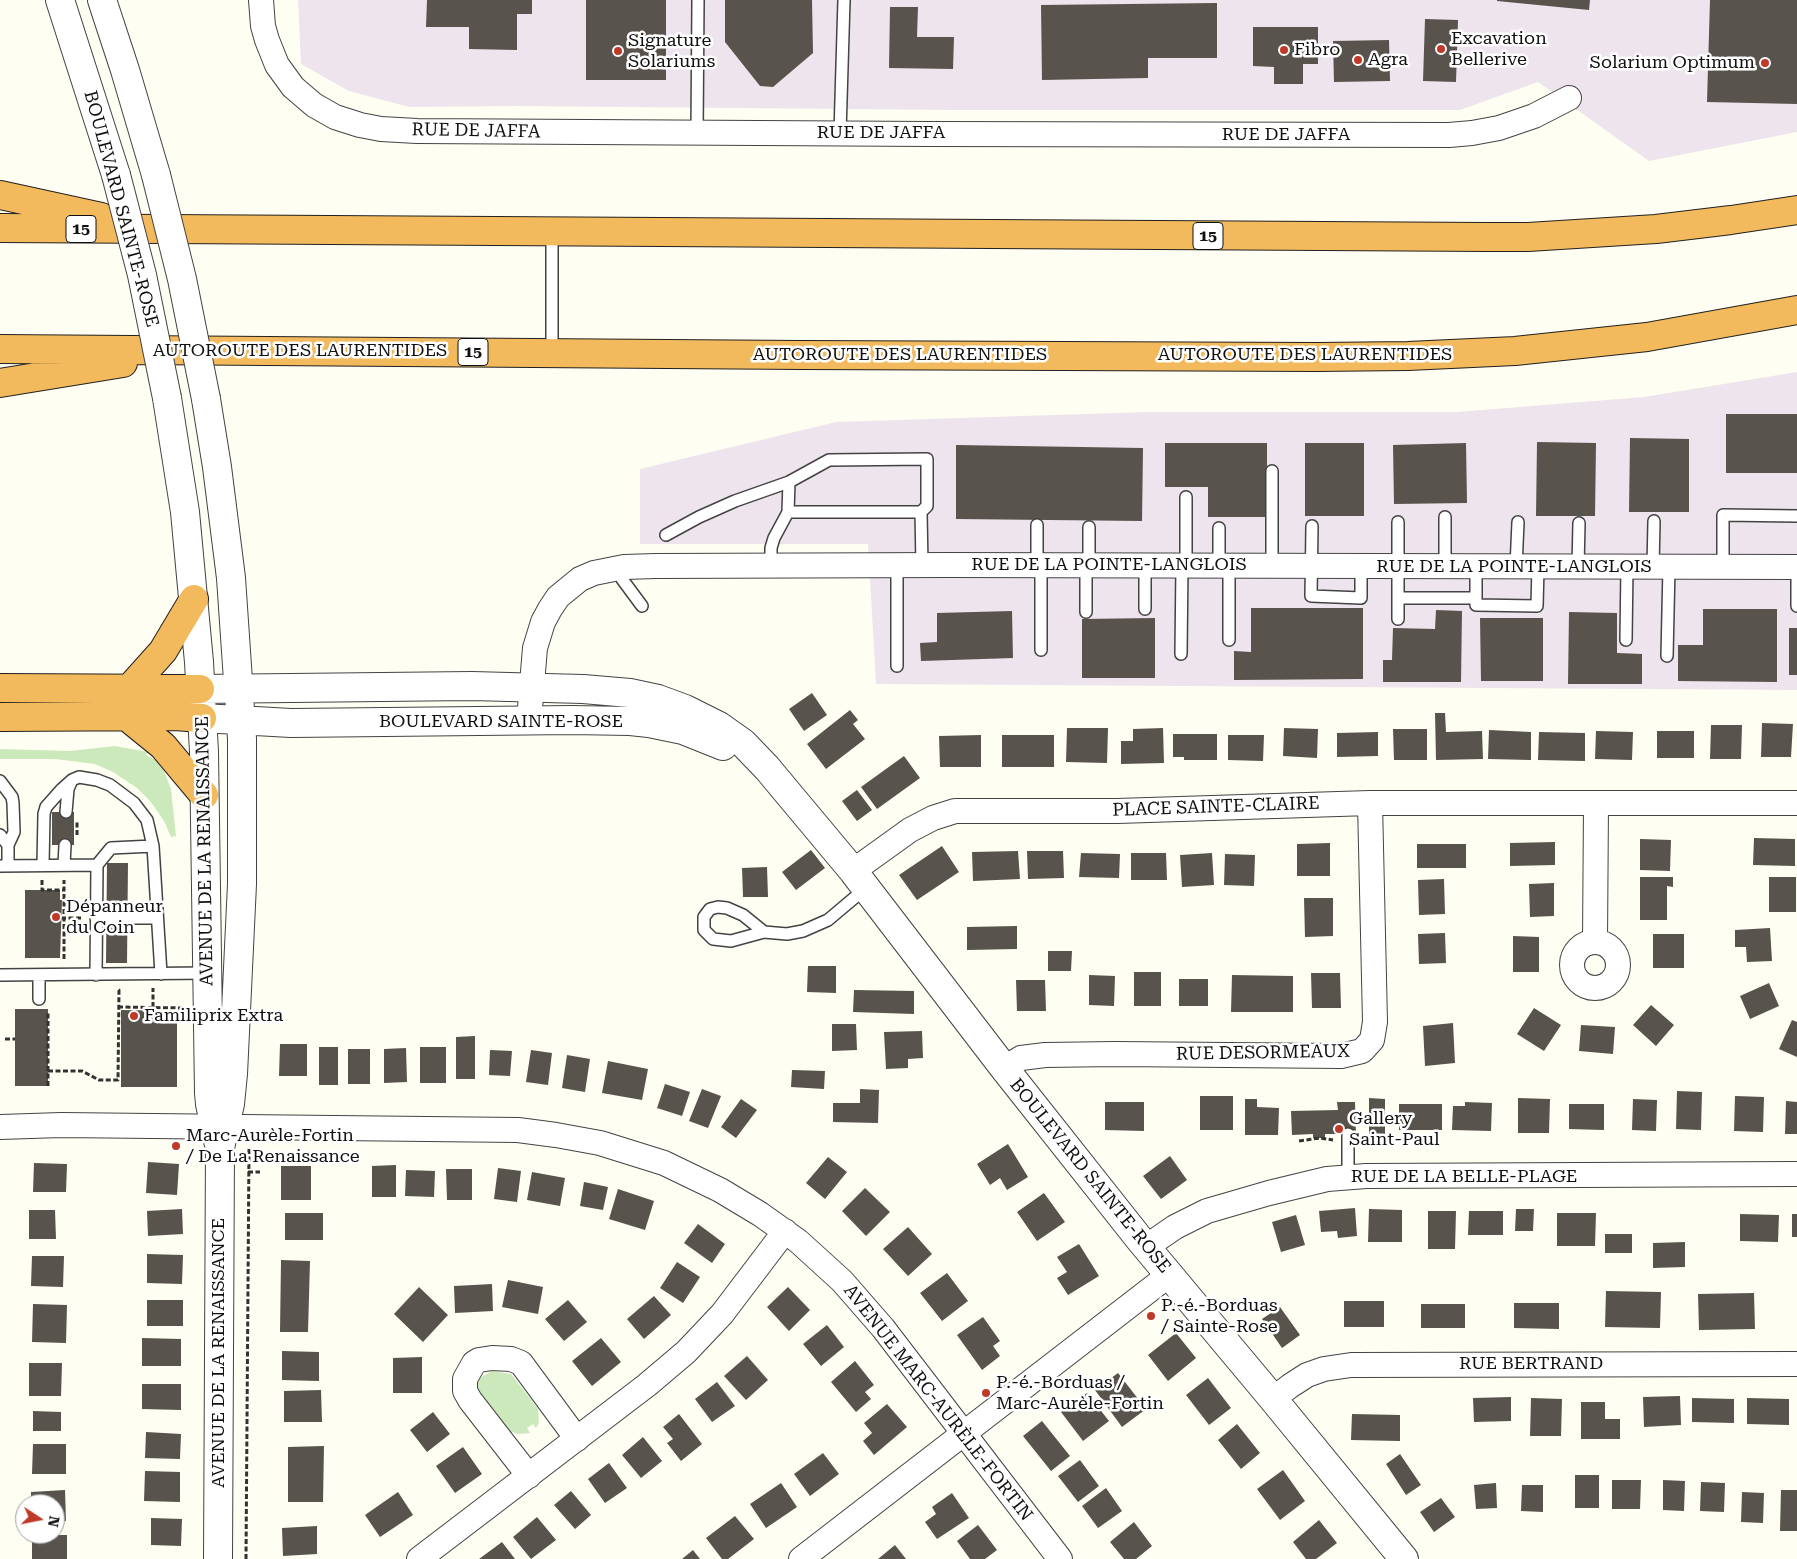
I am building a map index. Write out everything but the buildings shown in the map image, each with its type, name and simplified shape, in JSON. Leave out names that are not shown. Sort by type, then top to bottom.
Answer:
[{"type":"highway","points":[[0,196],[162,230]]},
{"type":"highway","name":"15","points":[[0,228],[1528,237],[1665,228],[1797,210]]},
{"type":"highway","name":"AUTOROUTE DES LAURENTIDES","points":[[0,349],[1318,357],[1416,355],[1516,351],[1647,337],[1797,310]]},
{"type":"highway","points":[[0,383],[206,350]]},
{"type":"highway","points":[[129,689],[163,651],[194,599]]},
{"type":"highway","points":[[0,688],[129,689],[201,704]]},
{"type":"highway","points":[[0,716],[126,716],[201,704]]},
{"type":"highway","points":[[126,716],[162,746],[204,795]]},
{"type":"street","name":"BOULEVARD SAINTE-ROSE","points":[[60,0],[116,175],[142,275],[183,497],[194,599],[201,704],[240,705],[465,686],[583,689],[630,693],[658,699],[685,709],[719,726],[743,744],[767,768],[860,880],[1004,1068],[1146,1247],[1404,1559]]},
{"type":"street","points":[[102,0],[156,175],[182,279],[206,399],[226,537],[240,705]]},
{"type":"street","name":"RUE DE JAFFA","points":[[261,0],[263,26],[267,40],[277,65],[293,87],[325,112],[348,122],[381,129],[417,131],[697,133],[1450,135],[1472,133],[1516,122],[1552,108],[1569,98]]},
{"type":"street","name":"RUE DE LA POINTE-LANGLOIS","points":[[529,720],[534,655],[538,634],[543,622],[558,597],[580,579],[594,573],[619,568],[656,566],[897,565],[1797,567]]},
{"type":"street","name":"AVENUE DE LA RENAISSANCE","points":[[201,704],[210,1104],[220,1134]]},
{"type":"street","name":"BOULEVARD SAINTE-ROSE","points":[[240,705],[308,723],[529,720],[630,721],[649,723],[683,730],[707,738],[748,760],[784,788]]},
{"type":"street","name":"AVENUE DE LA RENAISSANCE","points":[[218,1559],[220,1134],[230,1104],[242,884],[240,705]]},
{"type":"street","name":"PLACE SAINTE-CLAIRE","points":[[860,880],[910,830],[934,818],[955,811],[1117,811],[1370,803],[1797,803]]},
{"type":"street","name":"RUE DESORMEAUX","points":[[1004,1068],[1021,1058],[1045,1055],[1341,1056],[1362,1051],[1372,1040],[1375,1022],[1370,803]]},
{"type":"street","points":[[1595,942],[1596,804]]},
{"type":"street","name":"AVENUE MARC-AURÈLE-FORTIN","points":[[0,1127],[71,1125],[220,1134],[508,1129],[579,1139],[632,1152],[684,1172],[736,1198],[785,1231],[818,1258],[855,1295],[883,1328],[1060,1559]]},
{"type":"street","name":"RUE DE LA BELLE-PLAGE","points":[[1146,1247],[1169,1230],[1208,1212],[1306,1183],[1348,1177],[1797,1174]]},
{"type":"street","points":[[419,1559],[663,1372],[691,1347],[722,1314],[785,1231]]},
{"type":"street","points":[[801,1559],[1169,1275]]},
{"type":"street","points":[[529,1476],[465,1391],[465,1379],[474,1363],[479,1360],[492,1358],[511,1358],[521,1363],[577,1439]]},
{"type":"street","name":"RUE BERTRAND","points":[[1273,1399],[1307,1376],[1324,1369],[1351,1365],[1797,1364]]},
{"type":"lane","points":[[697,133],[698,0]]},
{"type":"lane","points":[[840,133],[844,0]]},
{"type":"lane","points":[[552,232],[552,352]]},
{"type":"lane","points":[[666,535],[726,505],[789,482],[829,460],[927,460],[927,506],[921,512],[788,512]]},
{"type":"lane","points":[[1272,471],[1272,566]]},
{"type":"lane","points":[[771,566],[771,548],[774,538],[788,512],[789,482]]},
{"type":"lane","points":[[1180,654],[1186,497]]},
{"type":"lane","points":[[921,512],[922,565]]},
{"type":"lane","points":[[1723,568],[1723,515],[1797,516]]},
{"type":"lane","points":[[1445,517],[1445,566]]},
{"type":"lane","points":[[1654,521],[1661,567],[1667,656]]},
{"type":"lane","points":[[1398,522],[1398,619]]},
{"type":"lane","points":[[1476,567],[1476,605],[1536,606],[1518,522]]},
{"type":"lane","points":[[1578,567],[1579,523]]},
{"type":"lane","points":[[1037,525],[1041,650]]},
{"type":"lane","points":[[1312,526],[1311,596],[1361,598],[1361,566]]},
{"type":"lane","points":[[1086,612],[1089,527]]},
{"type":"lane","points":[[1219,528],[1224,565],[1229,640]]},
{"type":"lane","points":[[897,565],[897,666]]},
{"type":"lane","points":[[1145,565],[1145,609]]},
{"type":"lane","points":[[1626,640],[1627,567]]},
{"type":"lane","points":[[1797,567],[1797,606]]},
{"type":"lane","points":[[619,568],[622,579],[642,606]]},
{"type":"lane","points":[[1398,598],[1476,598]]},
{"type":"lane","points":[[43,865],[44,814],[46,807],[72,780],[79,777],[97,780],[110,785],[134,803],[147,820],[153,846],[160,974]]},
{"type":"lane","points":[[66,812],[68,790],[72,780]]},
{"type":"lane","points":[[1,788],[12,797],[13,803],[14,832],[8,844],[4,866],[97,865]]},
{"type":"lane","points":[[0,835],[8,844]]},
{"type":"lane","points":[[64,865],[71,845]]},
{"type":"lane","points":[[96,975],[97,865],[111,848],[153,846]]},
{"type":"lane","points":[[764,932],[743,915],[727,908],[718,907],[710,909],[704,917],[704,930],[713,939],[731,941],[764,932],[787,934],[803,931],[818,925],[838,912],[860,880]]},
{"type":"lane","points":[[96,918],[157,918]]},
{"type":"lane","points":[[0,975],[208,973]]},
{"type":"lane","points":[[39,975],[39,999]]},
{"type":"lane","points":[[1344,1137],[1348,1177]]},
{"type":"path","points":[[71,845],[77,818]]},
{"type":"path","points":[[42,880],[42,890],[64,890]]},
{"type":"path","points":[[64,880],[64,962]]},
{"type":"path","points":[[48,1071],[82,1071],[99,1080],[118,1080],[119,990],[109,990]]},
{"type":"path","points":[[118,1007],[135,1009],[192,1008]]},
{"type":"path","points":[[48,1008],[48,1086]]},
{"type":"path","points":[[5,1039],[15,1039]]},
{"type":"path","points":[[1299,1141],[1344,1137]]},
{"type":"path","name":"AVENUE DE LA RENAISSANCE","points":[[246,1559],[249,1148]]},
{"type":"path","points":[[248,1172],[260,1172]]},
{"type":"shaded area","points":[[298,0],[1797,0],[1797,132],[1649,161],[1538,82],[1460,110],[409,107],[349,91],[301,64]]},
{"type":"shaded area","points":[[1797,372],[1797,690],[876,684],[868,544],[640,544],[640,469],[836,422],[1148,412],[1457,412],[1644,397]]},
{"type":"green space","points":[[115,746],[148,752],[146,755],[154,759],[164,771],[171,789],[176,836],[171,837],[164,821],[151,802],[137,788],[113,772],[95,764],[55,759],[0,759],[0,749],[70,751]]},
{"type":"green space","points":[[492,1371],[511,1374],[538,1409],[539,1423],[536,1428],[533,1424],[527,1428],[530,1433],[518,1434],[509,1431],[478,1390],[478,1382],[481,1377]]},
{"type":"place","name":"Excavation Bellerive","points":[[1441,49]]},
{"type":"place","name":"Fibro","points":[[1284,50]]},
{"type":"place","name":"Signature Solariums","points":[[618,51]]},
{"type":"place","name":"Agra","points":[[1358,60]]},
{"type":"place","name":"Solarium Optimum","points":[[1765,63]]},
{"type":"place","name":"Dépanneur du Coin","points":[[56,917]]},
{"type":"place","name":"Familiprix Extra","points":[[134,1016]]},
{"type":"place","name":"Gallery Saint-Paul","points":[[1339,1129]]},
{"type":"place","name":"Marc-Aurèle-Fortin / De La Renaissance","points":[[176,1146]]},
{"type":"place","name":"P.-é.-Borduas / Sainte-Rose","points":[[1151,1316]]},
{"type":"place","name":"P.-é.-Borduas / Marc-Aurèle-Fortin","points":[[986,1393]]}]
